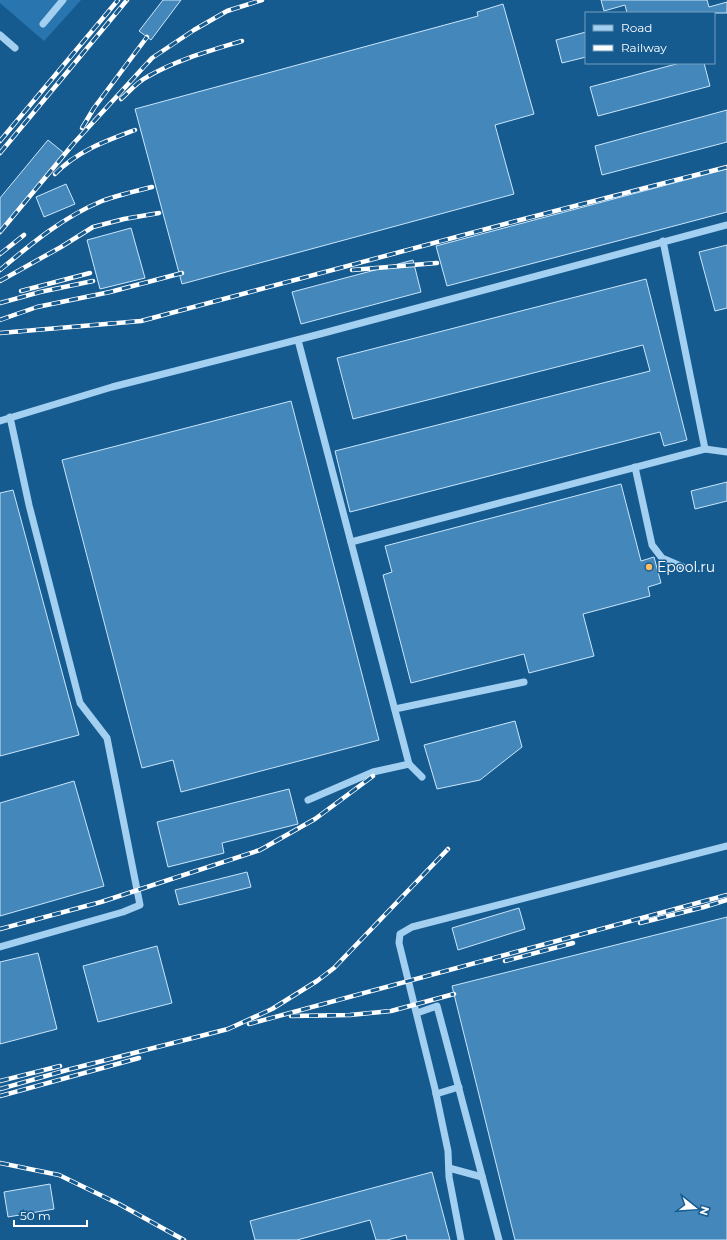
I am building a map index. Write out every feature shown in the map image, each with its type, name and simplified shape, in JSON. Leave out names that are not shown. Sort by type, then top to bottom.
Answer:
[{"type":"lane","points":[[43,24],[63,0]]},
{"type":"lane","points":[[0,36],[15,48]]},
{"type":"lane","points":[[0,421],[112,387],[298,340],[727,224]]},
{"type":"lane","points":[[663,241],[705,449]]},
{"type":"lane","points":[[298,340],[409,764],[422,777]]},
{"type":"lane","points":[[0,947],[123,912],[140,905],[107,738],[80,703],[29,505],[10,417]]},
{"type":"lane","points":[[351,542],[705,449],[727,452]]},
{"type":"lane","points":[[635,467],[652,545],[662,558],[683,567]]},
{"type":"lane","points":[[395,709],[524,682]]},
{"type":"lane","points":[[308,800],[373,772],[409,764]]},
{"type":"lane","points":[[461,1240],[449,1177],[448,1151],[436,1094],[399,942],[400,934],[412,928],[727,846]]},
{"type":"lane","points":[[416,1013],[437,1006],[499,1240]]},
{"type":"lane","points":[[436,1094],[459,1088]]},
{"type":"lane","points":[[449,1168],[482,1177]]},
{"type":"shaded area","points":[[0,0],[81,0],[44,41],[0,3]]},
{"type":"building","points":[[163,0],[181,0],[151,40],[139,31]]},
{"type":"building","points":[[601,0],[707,0],[709,7],[727,2],[727,13],[627,12],[625,5],[604,11]]},
{"type":"building","points":[[503,4],[534,114],[495,125],[514,194],[182,284],[135,109],[478,16],[477,12]]},
{"type":"building","points":[[585,32],[585,57],[562,63],[556,40]]},
{"type":"building","points":[[676,64],[704,64],[710,86],[598,116],[590,87]]},
{"type":"building","points":[[727,110],[727,142],[602,175],[595,146]]},
{"type":"building","points":[[48,140],[64,153],[0,231],[0,198]]},
{"type":"building","points":[[727,169],[727,212],[447,286],[436,246]]},
{"type":"building","points":[[66,184],[75,204],[44,217],[36,197]]},
{"type":"building","points":[[131,228],[145,278],[100,289],[87,240]]},
{"type":"building","points":[[727,245],[727,308],[715,311],[699,252]]},
{"type":"building","points":[[413,260],[421,292],[301,324],[292,292]]},
{"type":"building","points":[[646,279],[687,440],[664,446],[660,432],[350,512],[335,451],[650,371],[643,345],[353,419],[337,358]]},
{"type":"building","points":[[291,401],[379,740],[181,792],[173,760],[142,768],[62,460]]},
{"type":"building","points":[[727,482],[727,501],[695,509],[691,491]]},
{"type":"building","points":[[621,484],[641,561],[654,557],[661,583],[648,587],[650,596],[583,614],[594,656],[529,673],[524,654],[411,683],[383,575],[392,572],[385,546]]},
{"type":"building","points":[[13,490],[79,735],[0,756],[0,493]]},
{"type":"building","points":[[515,721],[522,747],[480,780],[437,789],[424,745]]},
{"type":"building","points":[[74,781],[104,886],[0,916],[0,803]]},
{"type":"building","points":[[289,789],[298,824],[222,843],[224,853],[168,867],[157,822]]},
{"type":"building","points":[[247,872],[251,887],[179,905],[175,890]]},
{"type":"building","points":[[519,908],[525,929],[458,950],[452,928]]},
{"type":"building","points":[[727,917],[727,1240],[515,1240],[452,986]]},
{"type":"building","points":[[157,946],[172,1003],[98,1022],[83,966]]},
{"type":"building","points":[[38,953],[57,1029],[0,1044],[0,962]]},
{"type":"building","points":[[432,1172],[450,1240],[407,1240],[406,1235],[387,1240],[376,1240],[370,1220],[297,1240],[255,1240],[250,1221]]},
{"type":"building","points":[[50,1184],[54,1209],[8,1217],[4,1192]]},
{"type":"railway","points":[[0,141],[118,0]]},
{"type":"railway","points":[[0,153],[127,0]]},
{"type":"railway","points":[[0,232],[74,143],[152,58],[194,30],[227,11],[262,0]]},
{"type":"railway","points":[[82,128],[94,108],[147,37]]},
{"type":"railway","points":[[121,99],[143,79],[158,71],[193,56],[242,41]]},
{"type":"railway","points":[[55,174],[82,153],[135,130]]},
{"type":"railway","points":[[0,333],[141,321],[520,220],[727,167]]},
{"type":"railway","points":[[0,270],[61,223],[88,207],[121,195],[152,187]]},
{"type":"railway","points":[[0,281],[61,247],[93,227],[124,219],[159,213]]},
{"type":"railway","points":[[0,254],[24,235]]},
{"type":"railway","points":[[352,270],[437,263]]},
{"type":"railway","points":[[21,291],[90,273]]},
{"type":"railway","points":[[0,320],[37,307],[110,292],[182,273]]},
{"type":"railway","points":[[0,303],[40,292],[93,281]]},
{"type":"railway","points":[[0,929],[101,902],[260,850],[315,819],[373,776]]},
{"type":"railway","points":[[0,1089],[67,1070],[228,1029],[272,1009],[317,981],[334,968],[448,849]]},
{"type":"railway","points":[[249,1024],[727,895]]},
{"type":"railway","points":[[640,923],[727,900]]},
{"type":"railway","points":[[505,961],[573,943]]},
{"type":"railway","points":[[291,1016],[350,1015],[391,1011],[454,994]]},
{"type":"railway","points":[[0,1096],[139,1058]]},
{"type":"railway","points":[[0,1081],[60,1066]]},
{"type":"railway","points":[[0,1163],[59,1175],[119,1204],[184,1240]]},
{"type":"place","name":"Epool.ru","points":[[649,567]]}]
